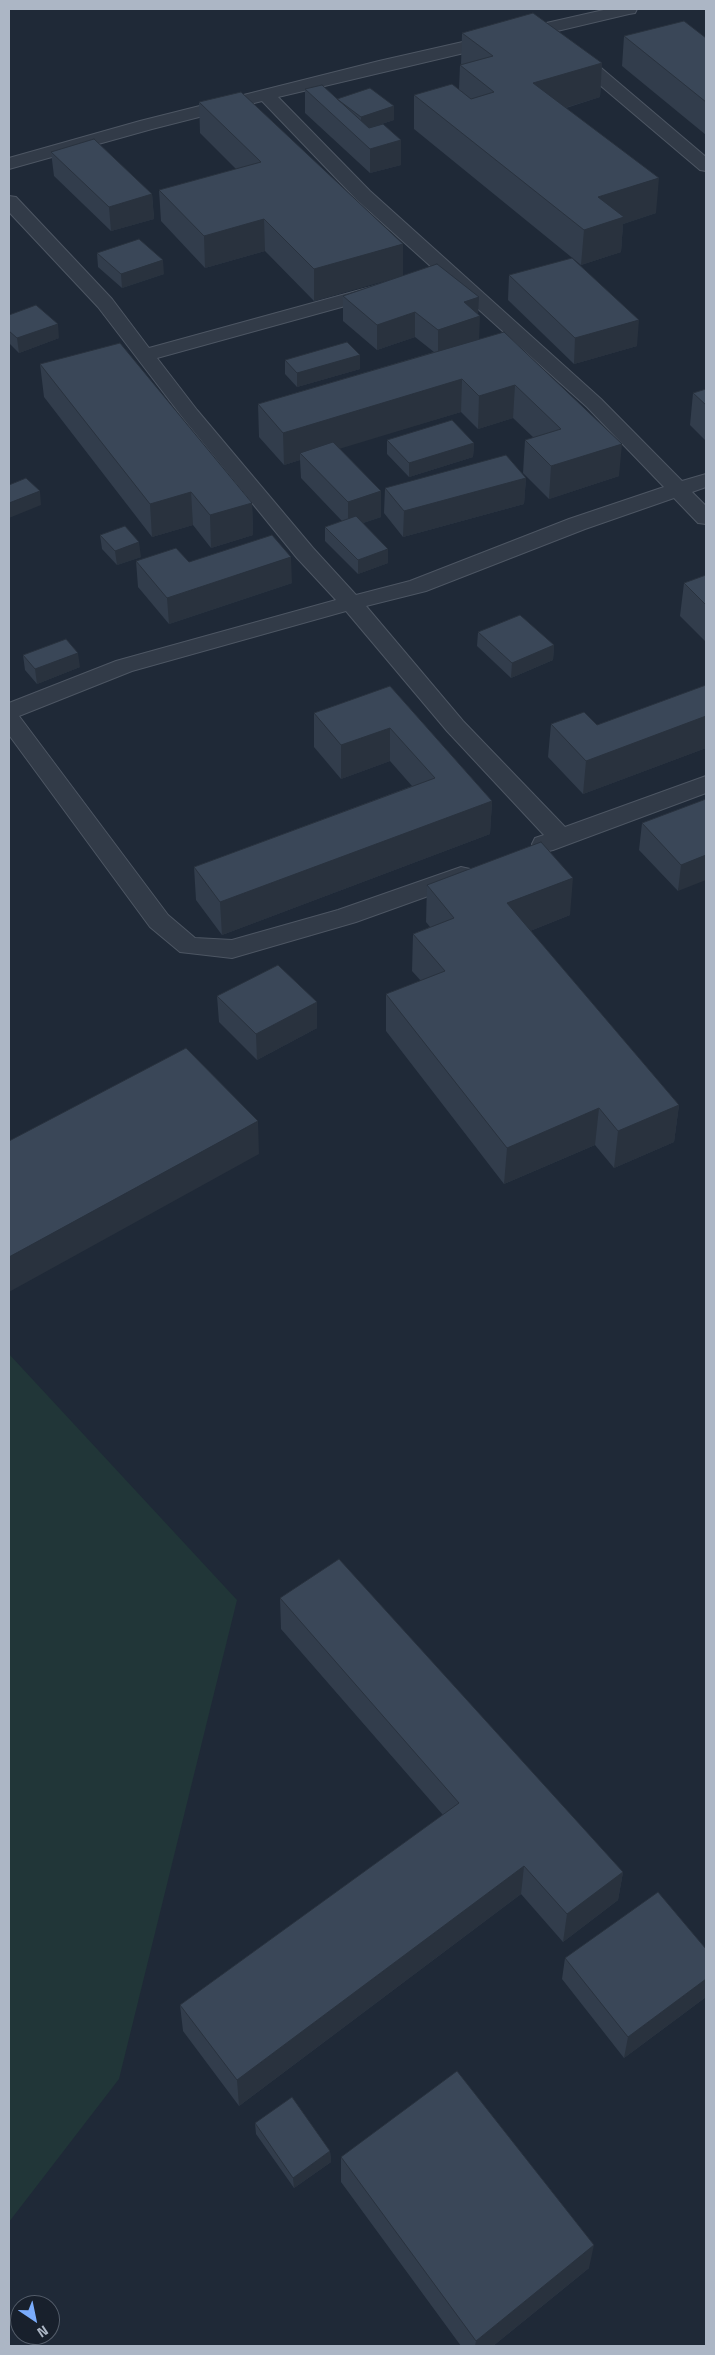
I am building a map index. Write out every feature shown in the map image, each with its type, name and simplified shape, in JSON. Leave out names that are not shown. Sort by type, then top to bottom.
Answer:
[{"type":"street","points":[[9,164],[146,125],[385,65],[629,9]]},
{"type":"street","points":[[545,28],[612,88],[706,166]]},
{"type":"street","points":[[266,96],[363,195],[594,403],[706,518]]},
{"type":"street","points":[[9,201],[105,303],[190,414],[305,553],[351,603],[454,726],[561,838]]},
{"type":"street","points":[[428,278],[447,272]]},
{"type":"street","points":[[145,355],[400,285]]},
{"type":"street","points":[[9,711],[124,666],[285,620],[418,586],[577,524],[706,480]]},
{"type":"street","points":[[9,719],[159,921],[189,946],[232,950],[347,916],[486,865]]},
{"type":"street","points":[[524,852],[706,784]]},
{"type":"green space","points":[[9,1354],[237,1600],[119,2079],[9,2222]]},
{"type":"building","points":[[533,13],[602,63],[533,83],[659,178],[598,197],[624,217],[584,230],[414,95],[452,84],[471,99],[494,92],[460,65],[493,56],[462,33]]},
{"type":"building","points":[[684,21],[706,38],[706,102],[624,36]]},
{"type":"building","points":[[322,85],[369,128],[383,124],[401,140],[370,149],[305,89]]},
{"type":"building","points":[[370,88],[394,106],[361,117],[337,99]]},
{"type":"building","points":[[241,92],[403,244],[314,269],[264,219],[204,236],[159,190],[261,162],[199,102]]},
{"type":"building","points":[[94,139],[152,194],[109,207],[51,152]]},
{"type":"building","points":[[139,239],[163,260],[121,274],[97,253]]},
{"type":"building","points":[[572,258],[639,320],[575,338],[509,275]]},
{"type":"building","points":[[437,264],[479,297],[464,302],[480,316],[438,330],[415,312],[377,325],[343,296]]},
{"type":"building","points":[[36,305],[58,324],[17,338],[9,331],[9,315]]},
{"type":"building","points":[[504,332],[622,444],[551,466],[525,440],[561,429],[515,385],[479,396],[462,379],[283,433],[258,404]]},
{"type":"building","points":[[347,342],[360,355],[297,373],[285,360]]},
{"type":"building","points":[[120,343],[252,503],[210,515],[191,492],[150,504],[40,364]]},
{"type":"building","points":[[706,389],[706,405],[693,393]]},
{"type":"building","points":[[452,420],[474,443],[409,463],[387,440]]},
{"type":"building","points":[[333,442],[381,491],[348,502],[300,453]]},
{"type":"building","points":[[506,455],[526,478],[404,511],[385,488]]},
{"type":"building","points":[[26,478],[40,491],[9,503],[9,485]]},
{"type":"building","points":[[356,516],[388,549],[358,560],[325,527]]},
{"type":"building","points":[[125,526],[139,542],[115,551],[100,535]]},
{"type":"building","points":[[272,535],[291,557],[167,598],[136,561],[176,548],[189,562]]},
{"type":"building","points":[[706,575],[706,605],[684,583]]},
{"type":"building","points":[[520,615],[554,645],[512,663],[478,632]]},
{"type":"building","points":[[66,639],[78,653],[35,669],[23,655]]},
{"type":"building","points":[[706,685],[706,716],[586,761],[551,724],[584,712],[597,725]]},
{"type":"building","points":[[390,686],[492,801],[220,902],[194,867],[435,778],[390,728],[341,745],[314,713]]},
{"type":"building","points":[[706,799],[706,855],[681,865],[642,823]]},
{"type":"building","points":[[541,842],[573,878],[507,903],[679,1105],[618,1131],[599,1108],[507,1148],[386,994],[445,971],[413,934],[454,918],[427,885]]},
{"type":"building","points":[[278,965],[317,1002],[256,1034],[217,996]]},
{"type":"building","points":[[186,1048],[258,1121],[9,1257],[9,1141]]},
{"type":"building","points":[[339,1559],[623,1872],[567,1914],[524,1866],[237,2080],[180,2005],[459,1803],[280,1598]]},
{"type":"building","points":[[658,1892],[706,1949],[706,1979],[628,2037],[565,1958]]},
{"type":"building","points":[[457,2071],[594,2245],[476,2341],[341,2157]]},
{"type":"building","points":[[292,2097],[330,2151],[293,2178],[255,2123]]}]
